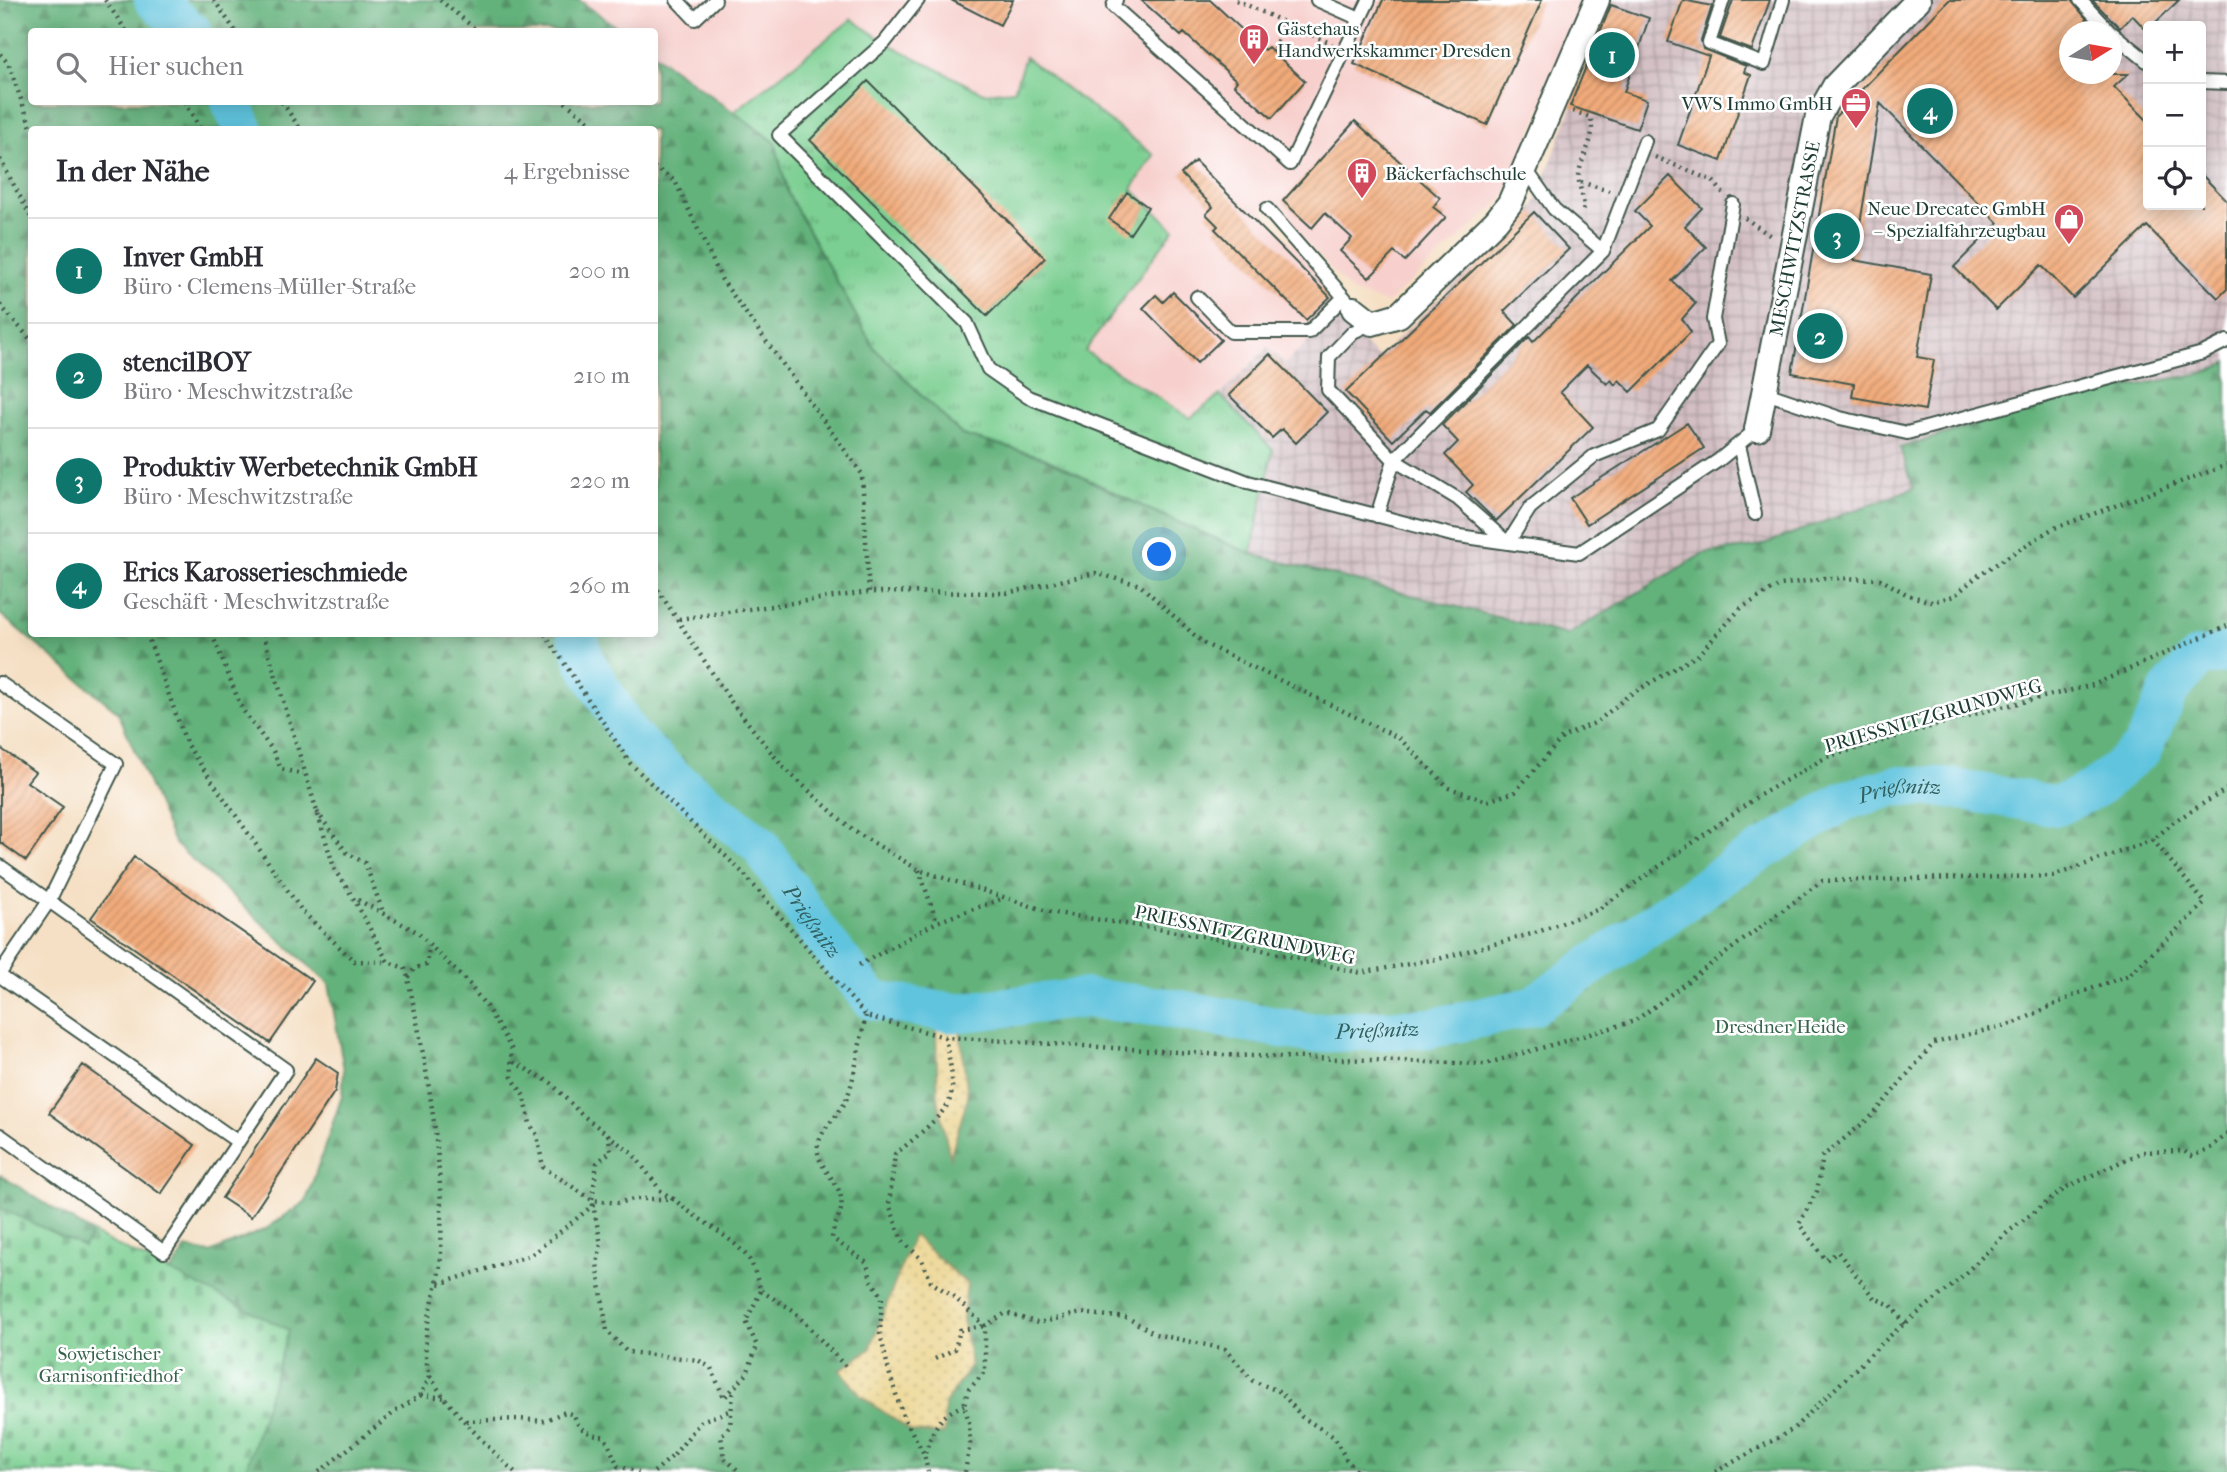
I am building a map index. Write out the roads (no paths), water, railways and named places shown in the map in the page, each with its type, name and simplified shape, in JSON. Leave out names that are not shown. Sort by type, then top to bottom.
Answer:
[{"type":"street","points":[[1357,310],[1399,315],[1496,221],[1510,203],[1597,0]]},
{"type":"street","name":"MESCHWITZSTRASSE","points":[[1748,437],[1766,393],[1818,116],[1835,86],[1918,0]]},
{"type":"lane","points":[[677,0],[695,19],[715,0]]},
{"type":"lane","points":[[918,0],[885,42],[779,135],[967,323],[988,369],[1028,397],[1248,482],[1452,535],[1579,553],[1748,437],[1755,514]]},
{"type":"lane","points":[[1317,0],[1360,19]]},
{"type":"lane","points":[[1114,3],[1290,164],[1369,0]]},
{"type":"lane","points":[[1723,0],[1709,43],[1764,64],[1783,0]]},
{"type":"lane","points":[[2080,0],[2100,21]]},
{"type":"lane","points":[[2122,41],[2143,58]]},
{"type":"lane","points":[[2206,82],[2227,83]]},
{"type":"lane","points":[[1377,516],[1394,460],[1603,251],[1645,141]]},
{"type":"lane","points":[[1525,168],[1554,209],[1603,251]]},
{"type":"lane","points":[[1508,543],[1530,508],[1594,456],[1658,430],[1690,387],[1718,344],[1713,319],[1733,204]]},
{"type":"lane","points":[[1267,209],[1357,310]]},
{"type":"lane","points":[[1197,297],[1231,332],[1309,332],[1357,310]]},
{"type":"lane","points":[[1357,310],[1353,332],[1329,357],[1328,390],[1394,460],[1458,499],[1508,543]]},
{"type":"lane","points":[[1766,393],[1840,418],[1907,433],[2203,353],[2227,341]]},
{"type":"lane","points":[[0,683],[116,764],[49,901],[0,974],[237,1142]]},
{"type":"lane","points":[[0,866],[286,1070],[164,1252],[0,1135]]},
{"type":"waterway","name":"Prießnitz","points":[[154,0],[187,28]]},
{"type":"waterway","name":"Prießnitz","points":[[232,105],[242,126]]},
{"type":"waterway","name":"Prießnitz","points":[[578,637],[585,662],[630,736],[672,777],[759,844],[817,930],[872,1000],[955,1013],[1085,998],[1162,1007],[1310,1033],[1432,1028],[1531,1007],[1732,869],[1844,801],[1895,786],[1943,787],[2058,806],[2096,788],[2142,749],[2170,689],[2198,658],[2227,653]]},
{"type":"place","name":"Inver GmbH","points":[[1612,55]]},
{"type":"place","name":"Gästehaus Handwerkskammer Dresden","points":[[1254,66]]},
{"type":"place","name":"Erics Karosserieschmiede","points":[[1930,111]]},
{"type":"place","name":"VWS Immo GmbH","points":[[1856,130]]},
{"type":"place","name":"Bäckerfachschule","points":[[1362,200]]},
{"type":"place","name":"Produktiv Werbetechnik GmbH","points":[[1837,236]]},
{"type":"place","name":"Neue Drecatec GmbH – Spezialfahrzeugbau","points":[[2069,246]]},
{"type":"place","name":"stencilBOY","points":[[1820,336]]},
{"type":"park label","name":"Dresdner Heide","points":[[1780,1026]]},
{"type":"park label","name":"Sowjetischer Garnisonfriedhof","points":[[109,1364]]}]
